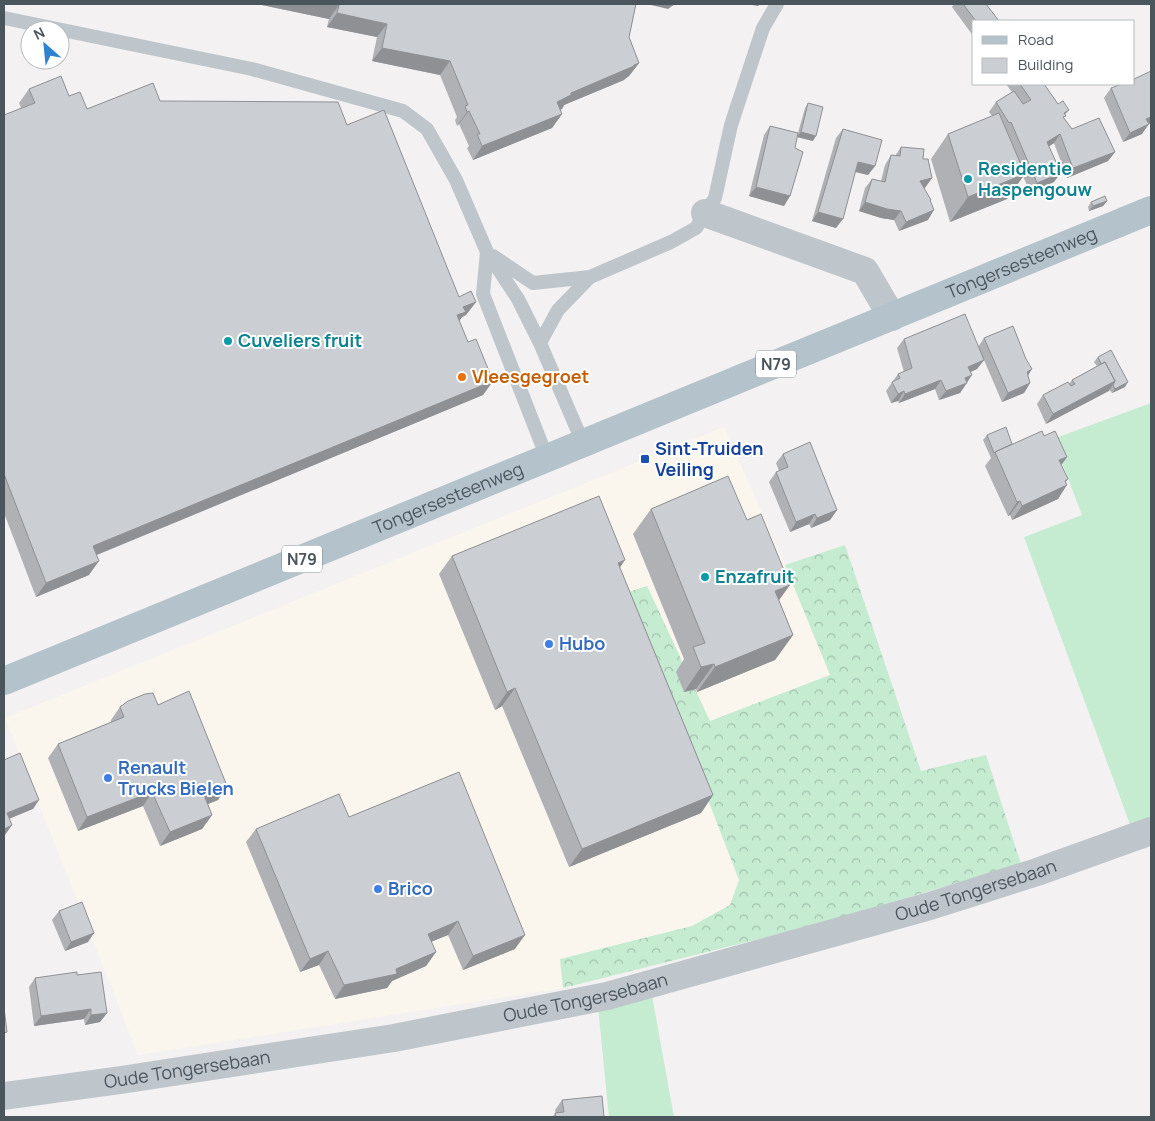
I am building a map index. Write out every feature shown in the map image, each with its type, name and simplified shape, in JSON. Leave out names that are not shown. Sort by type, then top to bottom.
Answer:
[{"type":"main road","name":"Tongersesteenweg","points":[[4,682],[1151,210]]},
{"type":"street","points":[[705,213],[865,271],[892,317]]},
{"type":"street","name":"Oude Tongersebaan","points":[[4,1096],[394,1038],[607,996],[930,906],[1037,872],[1151,831]]},
{"type":"lane","points":[[487,252],[533,284],[590,277],[672,242],[696,228],[714,198],[731,125],[763,28],[777,4]]},
{"type":"lane","points":[[4,18],[252,69],[403,110],[427,129],[456,180],[487,252],[518,299],[540,344],[583,444]]},
{"type":"lane","points":[[487,252],[483,294],[546,458]]},
{"type":"lane","points":[[540,344],[558,310],[590,277]]},
{"type":"shaded area","points":[[724,427],[785,565],[830,675],[709,722],[648,586],[628,593],[739,880],[730,905],[692,926],[560,959],[563,988],[138,1055],[5,718]]},
{"type":"green space","points":[[1151,403],[1151,820],[1131,827],[1024,537],[1082,515],[1053,439]]},
{"type":"green space","points":[[845,545],[921,771],[986,755],[1021,864],[807,927],[563,988],[560,959],[692,926],[730,905],[739,880],[628,592],[647,586],[710,721],[830,675],[785,565]]},
{"type":"green space","points":[[651,990],[674,1117],[609,1117],[598,1007]]},
{"type":"building","points":[[334,4],[636,4],[629,37],[639,63],[571,93],[571,95],[557,102],[562,114],[482,146],[477,134],[480,134],[469,111],[467,112],[465,106],[468,105],[450,61],[382,48],[387,24],[337,13],[339,5]]},
{"type":"building","points":[[963,4],[986,4],[998,20],[975,20]]},
{"type":"building","points":[[1151,71],[1151,117],[1146,119],[1149,124],[1130,133],[1111,88],[1119,85],[1135,85],[1135,79]]},
{"type":"building","name":"Cuveliers fruit","points":[[61,76],[69,96],[80,92],[87,109],[153,83],[160,101],[338,102],[347,125],[384,110],[459,297],[471,291],[476,302],[463,307],[466,312],[457,315],[468,342],[476,339],[493,381],[93,546],[99,561],[46,583],[4,474],[4,115],[35,103],[29,89]]},
{"type":"building","points":[[1021,85],[1045,85],[1058,104],[1063,101],[1069,110],[1064,113],[1066,116],[1063,117],[1072,129],[1099,118],[1115,152],[1073,168],[1060,134],[1047,142],[1061,173],[1037,183],[1011,122],[1009,123],[996,102],[1014,91],[1023,104],[1031,100]]},
{"type":"building","points":[[808,103],[823,107],[816,136],[801,132]]},
{"type":"building","points":[[999,113],[1025,174],[968,197],[948,134]]},
{"type":"building","points":[[770,126],[798,133],[795,148],[803,152],[790,196],[756,187]]},
{"type":"building","points":[[843,129],[882,140],[875,166],[858,162],[843,219],[818,212]]},
{"type":"building","points":[[901,147],[924,149],[923,159],[928,159],[932,178],[920,181],[931,200],[934,210],[906,222],[901,211],[865,202],[872,179],[885,182],[891,155],[900,156]]},
{"type":"building","points":[[1105,196],[1107,201],[1093,206],[1091,202]]},
{"type":"building","points":[[965,314],[984,360],[968,367],[972,375],[965,378],[967,383],[946,391],[941,380],[905,394],[904,391],[898,394],[892,382],[900,378],[898,374],[912,368],[904,339]]},
{"type":"building","points":[[1013,326],[1032,369],[1027,372],[1030,383],[1008,393],[984,338]]},
{"type":"building","points":[[1111,350],[1128,382],[1115,389],[1113,385],[1115,381],[1105,362],[1101,364],[1098,357]]},
{"type":"building","points":[[1105,362],[1115,381],[1053,414],[1043,395],[1068,382],[1071,386],[1075,384],[1072,380]]},
{"type":"building","points":[[1006,427],[1012,444],[994,453],[987,435]]},
{"type":"building","points":[[1042,431],[1044,436],[1055,431],[1067,457],[1059,460],[1068,479],[1065,481],[1067,485],[1022,506],[1020,501],[1017,502],[995,452]]},
{"type":"building","points":[[810,442],[837,510],[817,518],[815,514],[796,522],[776,472],[788,467],[783,454]]},
{"type":"building","name":"Enzafruit","points":[[728,476],[747,520],[761,514],[790,585],[775,591],[793,635],[715,667],[714,664],[701,667],[693,647],[705,643],[651,509]]},
{"type":"building","name":"Hubo","points":[[599,496],[625,560],[618,563],[713,795],[582,849],[515,688],[507,692],[452,556]]},
{"type":"building","points":[[189,691],[227,786],[204,795],[212,815],[170,832],[152,792],[87,817],[58,744],[124,717],[120,707],[128,701],[145,694],[153,693],[158,705]]},
{"type":"building","points":[[20,753],[39,800],[7,813],[12,825],[4,829],[4,760]]},
{"type":"building","name":"Brico","points":[[459,772],[525,935],[473,956],[458,921],[428,934],[436,952],[396,969],[397,974],[344,985],[328,951],[310,959],[256,829],[339,794],[349,817]]},
{"type":"building","points":[[82,902],[94,933],[71,942],[59,911]]},
{"type":"building","points":[[77,972],[77,975],[101,972],[107,1013],[91,1015],[91,1009],[41,1016],[35,978]]},
{"type":"building","points":[[4,1008],[7,1032],[4,1033]]},
{"type":"building","points":[[602,1096],[604,1117],[556,1117],[555,1113],[564,1112],[562,1100]]},
{"type":"place","name":"Residentie Haspengouw","points":[[968,179]]},
{"type":"place","name":"Cuveliers fruit","points":[[228,341]]},
{"type":"place","name":"Vleesgegroet","points":[[462,377]]},
{"type":"place","name":"Sint-Truiden Veiling","points":[[645,459]]},
{"type":"place","name":"Enzafruit","points":[[705,577]]},
{"type":"place","name":"Hubo","points":[[549,644]]},
{"type":"place","name":"Renault Trucks Bielen","points":[[108,778]]},
{"type":"place","name":"Brico","points":[[378,889]]}]
